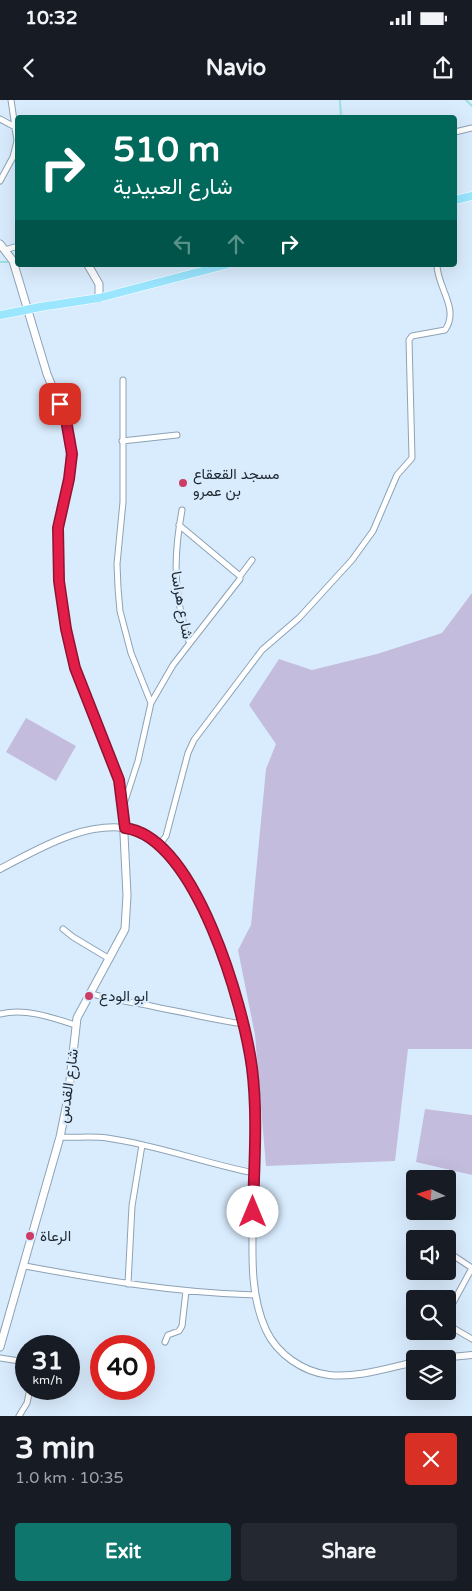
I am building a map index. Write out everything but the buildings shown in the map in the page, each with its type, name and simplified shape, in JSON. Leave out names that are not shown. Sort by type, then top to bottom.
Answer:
[{"type":"main road","points":[[457,200],[472,196]]},
{"type":"main road","name":"شارع القدس","points":[[2,247],[15,260]]},
{"type":"main road","name":"شارع القدس","points":[[0,1347],[25,1266],[60,1137],[68,1098],[75,1025],[89,993],[125,930],[127,895],[124,804],[119,780],[75,668],[66,629],[59,581],[58,528],[69,479],[71,440],[66,420],[47,374],[17,267]]},
{"type":"main road","points":[[89,267],[99,284],[99,298]]},
{"type":"main road","points":[[0,315],[99,298],[217,267]]},
{"type":"street","points":[[11,100],[15,127]]},
{"type":"street","points":[[0,119],[15,127]]},
{"type":"street","points":[[457,132],[472,128]]},
{"type":"street","points":[[0,181],[15,151]]},
{"type":"street","points":[[2,247],[15,246]]},
{"type":"street","points":[[160,844],[166,836],[188,753],[194,740],[262,650],[299,618],[352,560],[373,531],[397,475],[412,458],[409,340],[412,336],[445,330],[450,320],[447,296],[437,272],[437,267]]},
{"type":"street","points":[[123,380],[123,502],[117,564],[120,610],[139,676],[151,703]]},
{"type":"street","points":[[122,441],[177,435]]},
{"type":"street","name":"شارع هراسا","points":[[124,804],[138,761],[151,703],[173,665],[190,643],[181,617],[176,585],[175,551],[182,510]]},
{"type":"street","points":[[179,525],[240,576]]},
{"type":"street","points":[[190,643],[230,595],[239,582],[240,576],[252,560]]},
{"type":"street","points":[[0,869],[43,846],[82,832],[125,828],[138,830],[160,844],[185,876],[197,898],[230,971],[243,1024],[254,1084],[255,1295],[266,1331],[278,1348],[289,1358],[309,1369],[329,1375],[344,1375],[406,1364]]},
{"type":"street","points":[[63,929],[108,958]]},
{"type":"street","points":[[89,993],[111,1000],[159,1007],[195,1016],[243,1024]]},
{"type":"street","points":[[0,1014],[19,1012],[36,1014],[75,1025]]},
{"type":"street","points":[[60,1137],[104,1138],[142,1145],[212,1165],[254,1173]]},
{"type":"street","points":[[128,1284],[132,1206],[142,1145]]},
{"type":"street","points":[[456,1257],[472,1268],[456,1297]]},
{"type":"street","points":[[25,1266],[128,1284],[255,1295]]},
{"type":"street","points":[[165,1342],[168,1335],[179,1331],[182,1326],[186,1290]]},
{"type":"street","points":[[456,1330],[472,1340]]},
{"type":"street","points":[[456,1357],[472,1355]]},
{"type":"street","points":[[0,1358],[15,1360]]},
{"type":"street","points":[[19,1416],[28,1400]]},
{"type":"shaded area","points":[[472,593],[472,1049],[408,1049],[395,1161],[266,1166],[255,1035],[238,950],[251,925],[266,769],[276,744],[249,705],[279,659],[312,670],[377,654],[442,633]]},
{"type":"shaded area","points":[[26,718],[76,746],[56,781],[6,752]]},
{"type":"shaded area","points":[[425,1109],[472,1115],[472,1175],[416,1162]]},
{"type":"waterway","points":[[340,100],[341,115]]},
{"type":"waterway","points":[[466,100],[472,106]]},
{"type":"waterway","points":[[0,262],[7,262]]},
{"type":"place","name":"مسجد القعقاع بن عمرو","points":[[183,483]]},
{"type":"place","name":"ابو الودع","points":[[89,996]]},
{"type":"place","name":"الرعاة","points":[[30,1236]]},
{"type":"route","points":[[60,404],[71,440],[72,454],[69,479],[58,528],[59,581],[66,629],[75,668],[119,780],[124,804],[125,828],[138,830],[160,844],[171,856],[197,898],[230,971],[250,1054],[254,1084],[253,1212]]}]
